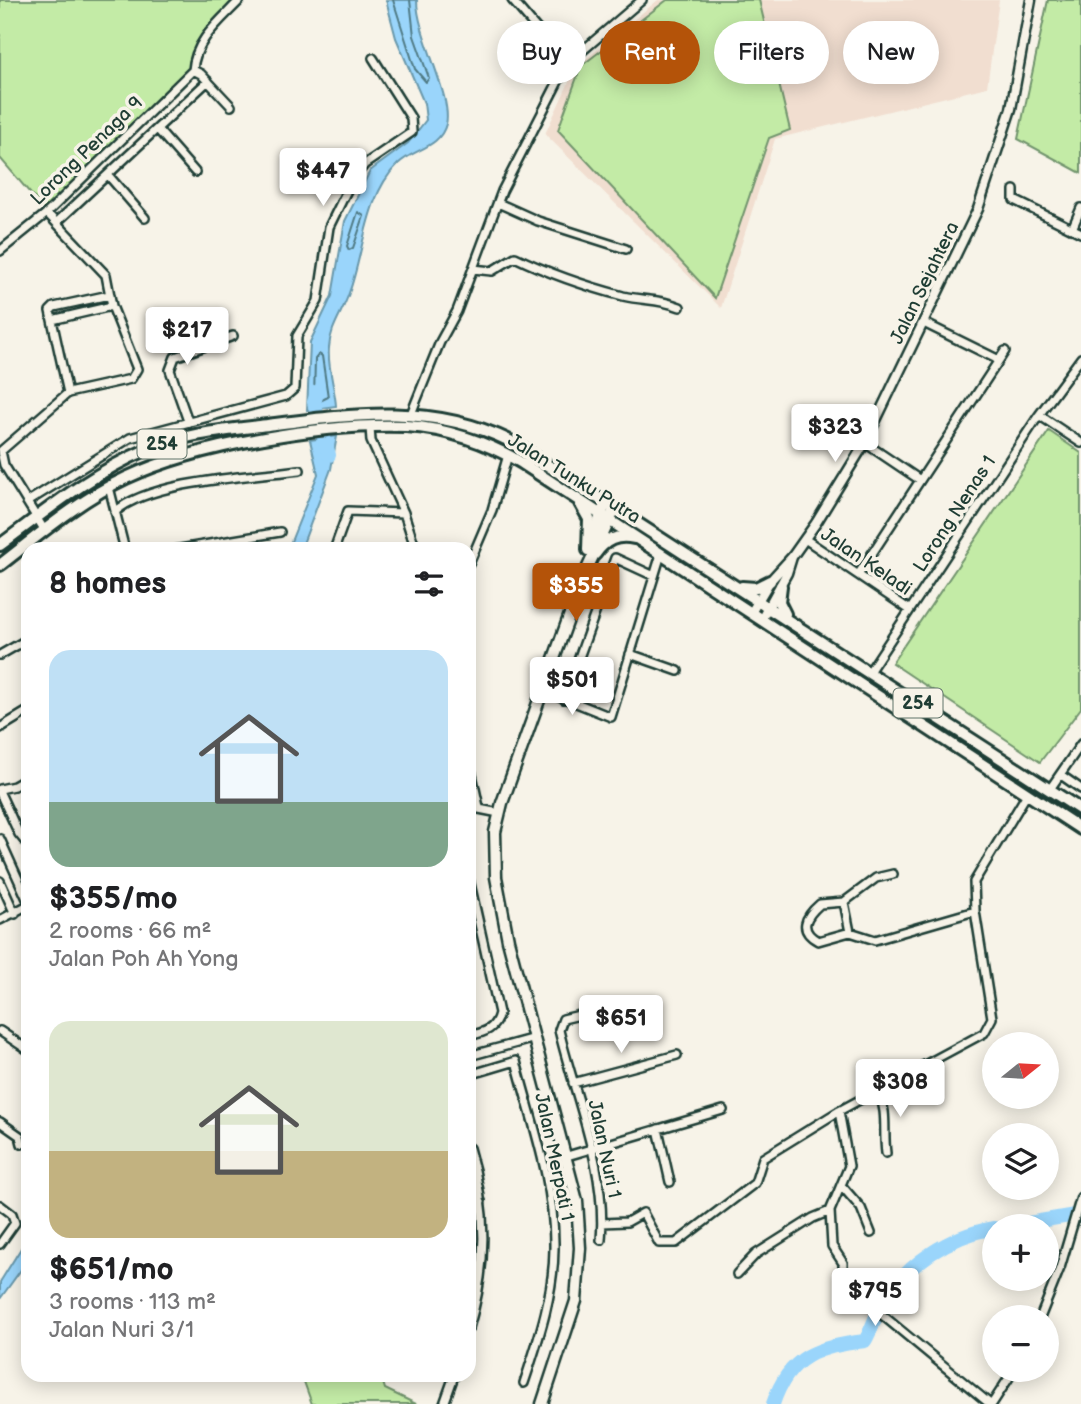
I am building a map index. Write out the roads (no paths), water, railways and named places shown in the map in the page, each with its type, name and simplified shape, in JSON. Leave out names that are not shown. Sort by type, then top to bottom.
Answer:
[{"type":"main road","name":"Jalan Tunku Putra","points":[[0,545],[96,475],[146,450],[200,433],[340,415],[411,414],[463,423],[492,432],[611,505],[1081,810]]},
{"type":"main road","name":"Jalan Tunku Putra","points":[[30,542],[109,487],[185,456],[304,434],[370,427],[428,429],[481,442],[508,455],[565,491],[1081,829]]},
{"type":"main road","points":[[565,491],[580,503],[589,519],[592,552]]},
{"type":"main road","points":[[542,1404],[563,1348],[577,1291],[580,1248],[577,1201],[509,940],[493,856],[499,813],[611,505]]},
{"type":"main road","points":[[592,552],[613,538],[625,536],[637,539]]},
{"type":"main road","name":"Jalan Tunku Putra","points":[[0,565],[21,549]]},
{"type":"main road","points":[[733,584],[756,588],[770,581]]},
{"type":"main road","points":[[781,586],[779,602],[786,617]]},
{"type":"main road","points":[[1023,791],[1040,793],[1050,789],[1052,803],[1061,815]]},
{"type":"street","points":[[231,106],[208,81],[193,70],[194,56],[205,37],[240,0]]},
{"type":"street","points":[[512,0],[530,21]]},
{"type":"street","points":[[586,48],[642,0]]},
{"type":"street","name":"Jalan Sejahtera","points":[[751,613],[770,581],[805,539],[865,443],[978,209],[1011,109],[1031,0]]},
{"type":"street","points":[[27,502],[130,439],[286,396],[295,388],[297,336],[318,301],[329,227],[352,180],[365,164],[412,132],[411,118],[373,58]]},
{"type":"street","name":"Lorong Penaga 9","points":[[0,251],[47,212],[193,70]]},
{"type":"street","points":[[57,222],[208,81]]},
{"type":"street","points":[[411,414],[498,203],[558,84]]},
{"type":"street","points":[[158,130],[195,172]]},
{"type":"street","points":[[108,175],[145,218]]},
{"type":"street","points":[[1014,190],[1014,200],[1025,208],[1081,233]]},
{"type":"street","points":[[498,203],[538,221],[626,249]]},
{"type":"street","points":[[1072,229],[1081,208]]},
{"type":"street","points":[[45,531],[1,460],[1,451],[6,444],[61,402],[68,393],[131,379],[137,369],[111,306],[106,275],[47,212]]},
{"type":"street","points":[[473,269],[492,271],[515,257],[553,275],[623,296],[643,300],[662,299],[680,307]]},
{"type":"street","points":[[68,393],[50,311],[54,306],[109,295]]},
{"type":"street","points":[[52,320],[111,306]]},
{"type":"street","points":[[923,323],[999,360]]},
{"type":"street","points":[[188,421],[170,370],[171,361],[175,356],[233,335]]},
{"type":"street","points":[[858,575],[1005,351]]},
{"type":"street","name":"Lorong Nenas 1","points":[[869,672],[1039,415],[1081,358]]},
{"type":"street","points":[[1039,415],[1081,443]]},
{"type":"street","points":[[370,427],[372,441],[404,513],[413,542]]},
{"type":"street","points":[[865,443],[920,480]]},
{"type":"street","points":[[476,548],[492,510],[508,455]]},
{"type":"street","points":[[115,512],[128,499],[178,487],[300,470]]},
{"type":"street","points":[[109,487],[123,542]]},
{"type":"street","points":[[337,542],[348,511],[404,513]]},
{"type":"street","points":[[222,542],[281,532]]},
{"type":"street","name":"Jalan Keladi","points":[[805,539],[910,610]]},
{"type":"street","points":[[544,690],[611,717],[661,554]]},
{"type":"street","name":"Jalan Sejahtera","points":[[761,620],[781,586],[792,557]]},
{"type":"street","points":[[564,699],[615,558],[653,576]]},
{"type":"street","points":[[0,655],[21,643]]},
{"type":"street","points":[[630,654],[678,671]]},
{"type":"street","points":[[0,728],[21,715]]},
{"type":"street","points":[[1050,789],[1081,744]]},
{"type":"street","points":[[1061,775],[1081,789]]},
{"type":"street","points":[[21,782],[0,791],[21,833]]},
{"type":"street","points":[[602,1223],[626,1222],[643,1213],[659,1243],[663,1246],[676,1243],[755,1183],[763,1158],[839,1111],[984,1034],[991,1024],[975,911],[974,882],[1023,791]]},
{"type":"street","points":[[476,793],[479,807],[499,813]]},
{"type":"street","points":[[0,839],[21,887]]},
{"type":"street","points":[[893,874],[876,878],[844,902],[820,904],[805,921],[804,928],[809,936],[818,941],[850,932],[875,940],[975,911]]},
{"type":"street","points":[[0,881],[18,912]]},
{"type":"street","points":[[844,902],[850,932]]},
{"type":"street","points":[[0,920],[21,909]]},
{"type":"street","points":[[476,929],[499,1013],[496,1023],[486,1032],[476,1034]]},
{"type":"street","name":"Jalan Nuri 1","points":[[601,1240],[602,1223],[591,1147],[559,1024],[563,1019],[609,1008]]},
{"type":"street","points":[[0,1031],[21,1045]]},
{"type":"street","points":[[476,1054],[535,1038]]},
{"type":"street","points":[[573,1083],[677,1055]]},
{"type":"street","name":"Jalan Merpati 1","points":[[476,1073],[516,1061],[548,1187],[554,1247],[552,1280],[541,1332],[524,1383]]},
{"type":"street","points":[[879,1092],[887,1112],[883,1131],[886,1153]]},
{"type":"street","points":[[567,1156],[723,1110]]},
{"type":"street","points":[[839,1111],[843,1144],[849,1158],[830,1211],[832,1246],[843,1263],[844,1276],[869,1304],[991,1404],[1006,1382]]},
{"type":"street","points":[[0,1122],[20,1136],[21,1140]]},
{"type":"street","points":[[658,1129],[670,1182]]},
{"type":"street","points":[[476,1179],[481,1201],[484,1262],[476,1297]]},
{"type":"street","points":[[841,1185],[861,1208],[871,1233]]},
{"type":"street","points":[[1045,1305],[1070,1240],[1081,1198]]},
{"type":"street","points":[[476,1202],[481,1201]]},
{"type":"street","points":[[0,1205],[12,1214],[14,1227],[0,1244]]},
{"type":"street","points":[[737,1273],[756,1254],[813,1218],[830,1211]]},
{"type":"street","points":[[444,1404],[452,1382]]},
{"type":"water","points":[[386,0],[417,0],[423,31],[444,98],[446,124],[443,132],[432,143],[398,164],[379,192],[372,208],[349,293],[330,340],[329,362],[336,406],[307,410],[310,342],[332,296],[345,221],[370,171],[408,143],[426,120],[424,103],[396,38]]},
{"type":"water","points":[[337,436],[331,469],[304,542],[291,542],[318,474],[310,440]]},
{"type":"water","points":[[21,1248],[21,1270],[0,1299],[0,1282]]},
{"type":"waterway","points":[[318,391],[314,402],[329,455]]},
{"type":"waterway","points":[[1059,1218],[1081,1214]]},
{"type":"waterway","points":[[773,1404],[788,1374],[807,1356],[833,1346],[865,1341],[883,1302],[917,1264],[961,1237],[982,1231]]}]
